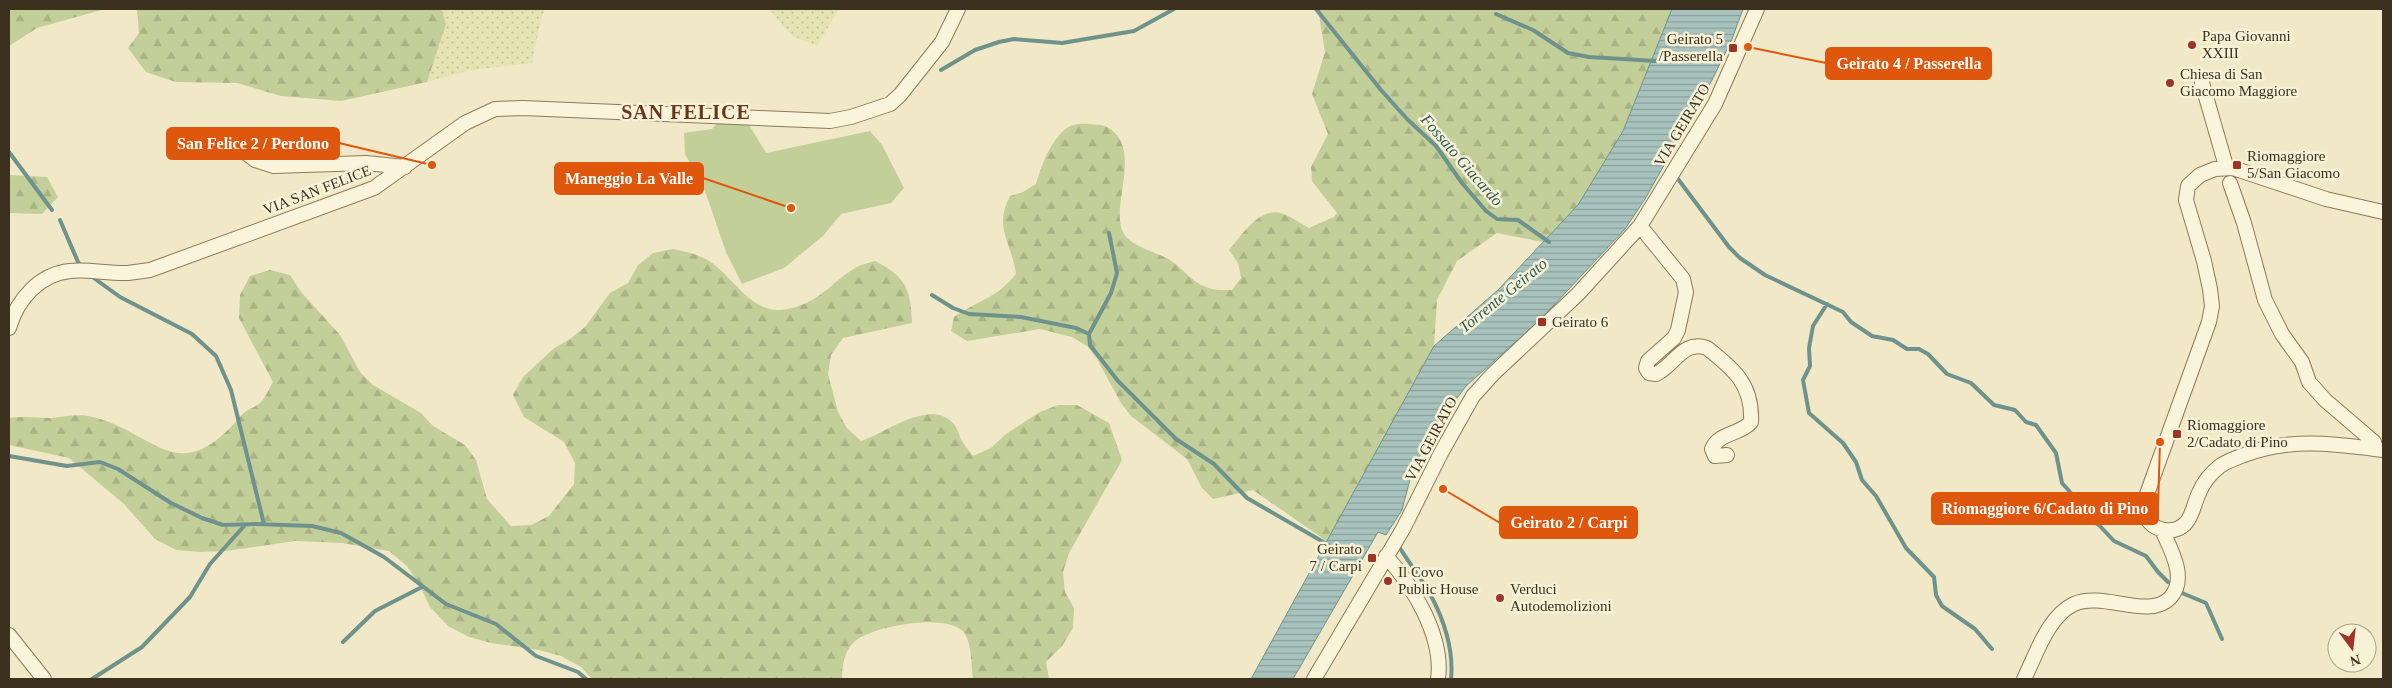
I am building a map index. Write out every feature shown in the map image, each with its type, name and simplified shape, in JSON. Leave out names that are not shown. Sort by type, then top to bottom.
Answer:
[{"type":"street","name":"VIA SAN FELICE","points":[[9,328],[17,308],[26,294],[56,275],[76,271],[128,273],[150,270],[374,188],[451,132],[495,109],[542,108],[830,121],[851,117],[890,104],[900,95],[942,42],[958,9]]},
{"type":"street","name":"VIA GEIRATO","points":[[1314,679],[1403,529],[1440,453],[1473,396],[1498,368],[1578,294],[1640,226],[1715,104],[1757,9]]},
{"type":"street","points":[[2202,83],[2226,166]]},
{"type":"street","points":[[226,138],[255,160],[274,166],[366,163],[405,167]]},
{"type":"street","points":[[2379,449],[2306,443],[2254,451],[2222,465],[2212,474],[2199,492],[2187,522],[2178,529],[2162,530],[2148,522],[2145,512],[2145,500],[2209,322],[2212,306],[2204,262],[2188,211],[2186,194],[2190,183],[2200,175],[2226,166],[2326,199],[2383,212]]},
{"type":"street","points":[[2230,183],[2244,223],[2265,300],[2279,328],[2302,362],[2309,382],[2325,400],[2374,442],[2379,449]]},
{"type":"street","points":[[1640,226],[1683,279],[1686,292],[1678,330],[1674,338],[1648,361],[1646,368],[1649,373],[1656,374],[1683,351],[1701,346],[1711,351],[1738,374],[1749,399],[1750,422],[1747,426],[1718,439],[1714,444],[1712,449],[1715,456],[1727,455]]},
{"type":"street","points":[[2024,679],[2051,626],[2064,610],[2074,604],[2099,600],[2152,608],[2161,605],[2174,594],[2178,578],[2177,568],[2162,530]]},
{"type":"street","points":[[1388,553],[1404,576],[1432,630],[1438,647],[1440,665],[1438,679]]},
{"type":"street","points":[[9,635],[44,679]]},
{"type":"shaded area","points":[[441,9],[545,9],[541,19],[532,63],[471,70],[427,82],[446,24]]},
{"type":"shaded area","points":[[769,9],[839,9],[817,46],[792,36]]},
{"type":"green space","points":[[9,9],[105,9],[37,28],[9,46]]},
{"type":"green space","points":[[137,9],[441,9],[446,24],[427,82],[341,101],[281,96],[237,83],[176,82],[146,72],[128,48],[139,33]]},
{"type":"green space","points":[[1318,9],[1672,9],[1623,131],[1578,205],[1543,242],[1497,233],[1457,261],[1437,300],[1434,346],[1328,542],[1253,490],[1213,499],[1202,488],[1187,459],[1131,416],[1121,403],[1097,359],[1087,346],[1072,337],[1040,329],[967,341],[951,331],[954,317],[994,294],[1016,274],[1003,227],[1005,208],[1010,196],[1023,192],[1036,184],[1043,164],[1056,139],[1064,130],[1076,124],[1103,125],[1118,137],[1123,149],[1125,163],[1120,223],[1128,239],[1170,260],[1196,282],[1209,288],[1232,290],[1241,278],[1238,263],[1229,250],[1251,224],[1265,214],[1281,213],[1309,228],[1334,217],[1337,213],[1312,181],[1311,167],[1328,134],[1312,94],[1325,52]]},
{"type":"green space","points":[[719,121],[748,123],[766,153],[870,131],[882,145],[904,188],[891,203],[841,214],[823,236],[784,268],[742,284],[726,252],[705,191],[685,154],[684,133],[712,129]]},
{"type":"green space","points":[[9,175],[47,177],[58,197],[42,214],[9,213]]},
{"type":"green space","points":[[673,249],[696,255],[709,261],[756,303],[766,308],[778,310],[803,305],[820,295],[848,272],[863,264],[875,261],[900,279],[908,293],[912,323],[843,338],[831,355],[828,374],[838,412],[847,428],[861,441],[907,420],[932,414],[943,416],[953,423],[962,441],[973,456],[991,448],[1006,434],[1040,412],[1058,405],[1077,405],[1109,423],[1122,460],[1069,553],[1063,572],[1065,592],[1074,608],[1073,628],[1062,646],[1046,662],[1049,679],[973,679],[970,650],[965,634],[957,627],[944,623],[928,622],[892,627],[875,631],[862,637],[853,643],[847,651],[842,679],[592,679],[581,667],[561,656],[539,650],[491,643],[469,637],[448,626],[430,607],[420,586],[407,566],[389,551],[342,543],[295,541],[226,551],[176,550],[155,539],[124,504],[69,458],[9,445],[9,418],[51,418],[77,415],[93,417],[115,425],[167,450],[183,453],[199,450],[218,439],[242,414],[261,402],[273,382],[239,318],[240,295],[250,276],[270,270],[290,275],[301,292],[340,335],[360,372],[373,385],[421,413],[433,426],[465,445],[476,460],[487,499],[511,526],[531,525],[549,516],[574,484],[575,463],[564,442],[524,417],[513,395],[523,377],[553,349],[585,327],[610,293],[628,283],[638,265],[653,253]]},
{"type":"water","name":"Torrente Geirato","points":[[1672,9],[1743,9],[1732,39],[1712,80],[1645,199],[1625,229],[1539,321],[1466,386],[1440,421],[1412,472],[1402,510],[1386,535],[1378,532],[1293,679],[1251,679],[1434,346],[1498,290],[1578,205],[1623,131]]},
{"type":"waterway","points":[[941,70],[975,50],[999,42],[1014,39],[1062,43],[1134,31],[1174,9]]},
{"type":"waterway","name":"Fossato Giacardo","points":[[1316,9],[1381,90],[1407,119],[1436,146],[1462,183],[1486,211],[1497,219],[1518,220],[1549,242]]},
{"type":"waterway","points":[[1496,14],[1533,30],[1568,53],[1589,57],[1656,61]]},
{"type":"waterway","points":[[9,152],[52,210]]},
{"type":"waterway","points":[[1678,179],[1729,247],[1740,258],[1765,275],[1843,312],[1851,322],[1872,336],[1893,340],[1907,349],[1919,349],[1928,354],[1947,374],[1971,383],[1994,405],[2015,410],[2026,422],[2036,425],[2056,453],[2062,483],[2079,502],[2086,516],[2099,525],[2114,541],[2146,556],[2168,582]]},
{"type":"waterway","points":[[60,220],[78,262],[82,267]]},
{"type":"waterway","points":[[1109,233],[1117,273],[1111,293],[1089,334],[1090,345],[1118,381],[1176,439],[1214,464],[1247,498],[1332,547]]},
{"type":"waterway","points":[[91,276],[120,297],[192,334],[216,356],[231,390],[264,524]]},
{"type":"waterway","points":[[932,295],[953,308],[969,314],[1021,317],[1076,328],[1089,334]]},
{"type":"waterway","points":[[1827,304],[1813,326],[1809,348],[1810,366],[1803,380],[1809,413],[1843,443],[1856,462],[1862,480],[1876,496],[1906,548],[1934,577],[1936,595],[1942,606],[1975,629],[1992,649]]},
{"type":"waterway","points":[[9,456],[67,466],[100,462],[118,469],[171,503],[202,518],[223,525],[312,526],[341,533],[384,557],[446,604],[496,624],[536,656],[578,672],[586,679]]},
{"type":"waterway","points":[[92,679],[142,647],[190,597],[210,564],[245,525]]},
{"type":"waterway","points":[[1398,545],[1426,588],[1440,614],[1447,635],[1451,657],[1451,679]]},
{"type":"waterway","points":[[343,642],[375,611],[422,587]]},
{"type":"waterway","points":[[2182,593],[2206,603],[2222,639]]},
{"type":"place","name":"Papa Giovanni XXIII","points":[[2192,45]]},
{"type":"place","name":"Geirato 4 / Passerella","points":[[1748,47]]},
{"type":"place","name":"Geirato 5 /Passerella","points":[[1733,48]]},
{"type":"place","name":"Chiesa di San Giacomo Maggiore","points":[[2170,83]]},
{"type":"place","name":"San Felice 2 / Perdono","points":[[432,165]]},
{"type":"place","name":"Riomaggiore 5/San Giacomo","points":[[2237,165]]},
{"type":"place","name":"Maneggio La Valle","points":[[791,208]]},
{"type":"place","name":"Geirato 6","points":[[1542,322]]},
{"type":"place","name":"Riomaggiore 2/Cadato di Pino","points":[[2177,434]]},
{"type":"place","name":"Riomaggiore 6/Cadato di Pino","points":[[2160,442]]},
{"type":"place","name":"Geirato 2 / Carpi","points":[[1443,489]]},
{"type":"place","name":"Geirato 7 / Carpi","points":[[1372,558]]},
{"type":"place","name":"Il Covo Public House","points":[[1388,581]]},
{"type":"place","name":"Verduci Autodemolizioni","points":[[1500,598]]},
{"type":"district","name":"SAN FELICE","points":[[686,112]]}]
